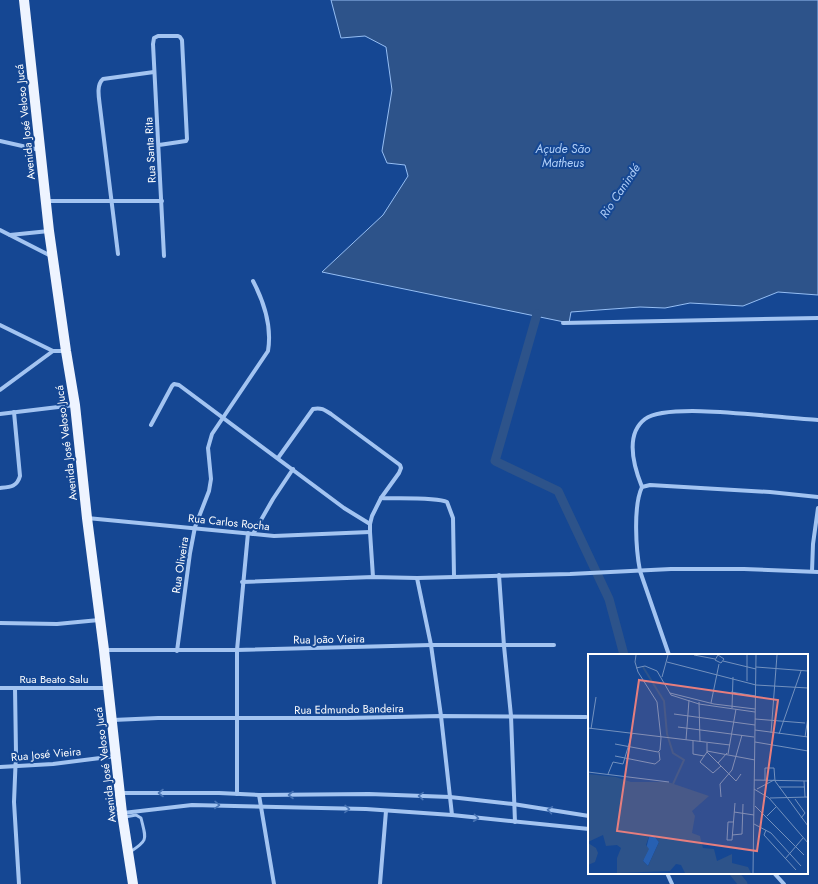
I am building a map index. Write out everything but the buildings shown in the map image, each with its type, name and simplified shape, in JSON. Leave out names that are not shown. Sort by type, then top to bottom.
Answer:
[{"type":"main road","name":"Avenida José Veloso Jucá","points":[[24,0],[49,231],[75,405],[120,793],[133,884]]},
{"type":"street","name":"Rua Santa Rita","points":[[159,145],[184,142],[187,139],[182,40],[178,36],[158,36],[154,38],[153,44],[164,256]]},
{"type":"street","points":[[118,254],[99,101],[100,82],[104,79],[154,72]]},
{"type":"street","points":[[0,141],[40,150]]},
{"type":"street","points":[[46,201],[162,201]]},
{"type":"street","points":[[0,230],[53,257]]},
{"type":"street","points":[[9,235],[49,231]]},
{"type":"street","name":"Rua Oliveira","points":[[177,651],[190,553],[195,527],[209,491],[211,479],[208,448],[209,442],[212,434],[268,351],[269,336],[266,313],[262,299],[253,281]]},
{"type":"street","points":[[563,323],[818,318]]},
{"type":"street","points":[[0,325],[53,351],[66,351]]},
{"type":"street","points":[[0,390],[53,351]]},
{"type":"street","points":[[152,425],[170,389],[174,384],[181,386],[344,508],[370,524]]},
{"type":"street","points":[[0,414],[75,405]]},
{"type":"street","points":[[278,458],[313,409],[322,408],[400,465],[401,468],[399,473],[374,509],[370,524],[373,577]]},
{"type":"street","points":[[669,654],[640,570],[637,546],[637,509],[638,498],[642,487],[637,474],[632,440],[639,425],[649,416],[667,412],[686,411],[719,412],[818,420]]},
{"type":"street","points":[[0,488],[12,487],[16,485],[20,476],[14,412]]},
{"type":"street","points":[[237,794],[237,650],[242,582],[250,534],[293,469]]},
{"type":"street","points":[[642,487],[650,485],[818,497]]},
{"type":"street","points":[[381,498],[444,500],[448,502],[453,518],[454,576]]},
{"type":"street","points":[[812,571],[813,544],[818,508]]},
{"type":"street","name":"Rua Carlos Rocha","points":[[87,518],[195,527],[274,536],[370,532]]},
{"type":"street","points":[[242,582],[373,577],[417,578],[640,570],[744,569],[818,572]]},
{"type":"street","points":[[499,575],[510,716],[515,822]]},
{"type":"street","points":[[417,578],[431,646],[441,716],[452,815]]},
{"type":"street","points":[[0,623],[58,624],[100,620]]},
{"type":"street","name":"Rua João Vieira","points":[[104,650],[177,651],[554,645]]},
{"type":"street","name":"Rua Beato Salu","points":[[0,688],[108,688]]},
{"type":"street","points":[[15,688],[16,766],[14,802],[19,884]]},
{"type":"street","name":"Rua Edmundo Bandeira","points":[[112,720],[158,718],[347,718],[441,716],[586,717]]},
{"type":"street","name":"Rua José Vieira","points":[[0,767],[53,764],[116,756]]},
{"type":"street","points":[[120,793],[171,792],[259,795],[369,794],[450,797],[513,804],[588,816]]},
{"type":"street","points":[[259,795],[274,884]]},
{"type":"street","points":[[123,815],[192,805],[261,806],[452,815],[588,829]]},
{"type":"street","points":[[380,884],[386,811]]},
{"type":"street","points":[[667,874],[672,884]]},
{"type":"street","points":[[775,874],[784,884]]},
{"type":"lane","points":[[123,815],[141,818],[145,834],[145,839],[142,844],[128,853]]},
{"type":"water","name":"Açude São Matheus","points":[[331,0],[818,0],[818,295],[778,292],[743,306],[690,303],[665,308],[640,307],[571,312],[569,323],[322,272],[383,215],[408,176],[405,165],[387,163],[382,151],[392,90],[386,47],[365,36],[341,38]]},
{"type":"waterway","points":[[537,314],[495,461],[558,491],[609,599],[624,654]]},
{"type":"waterway","points":[[735,874],[743,884]]},
{"type":"water label","name":"Rio Canindé","points":[[620,191]]}]
